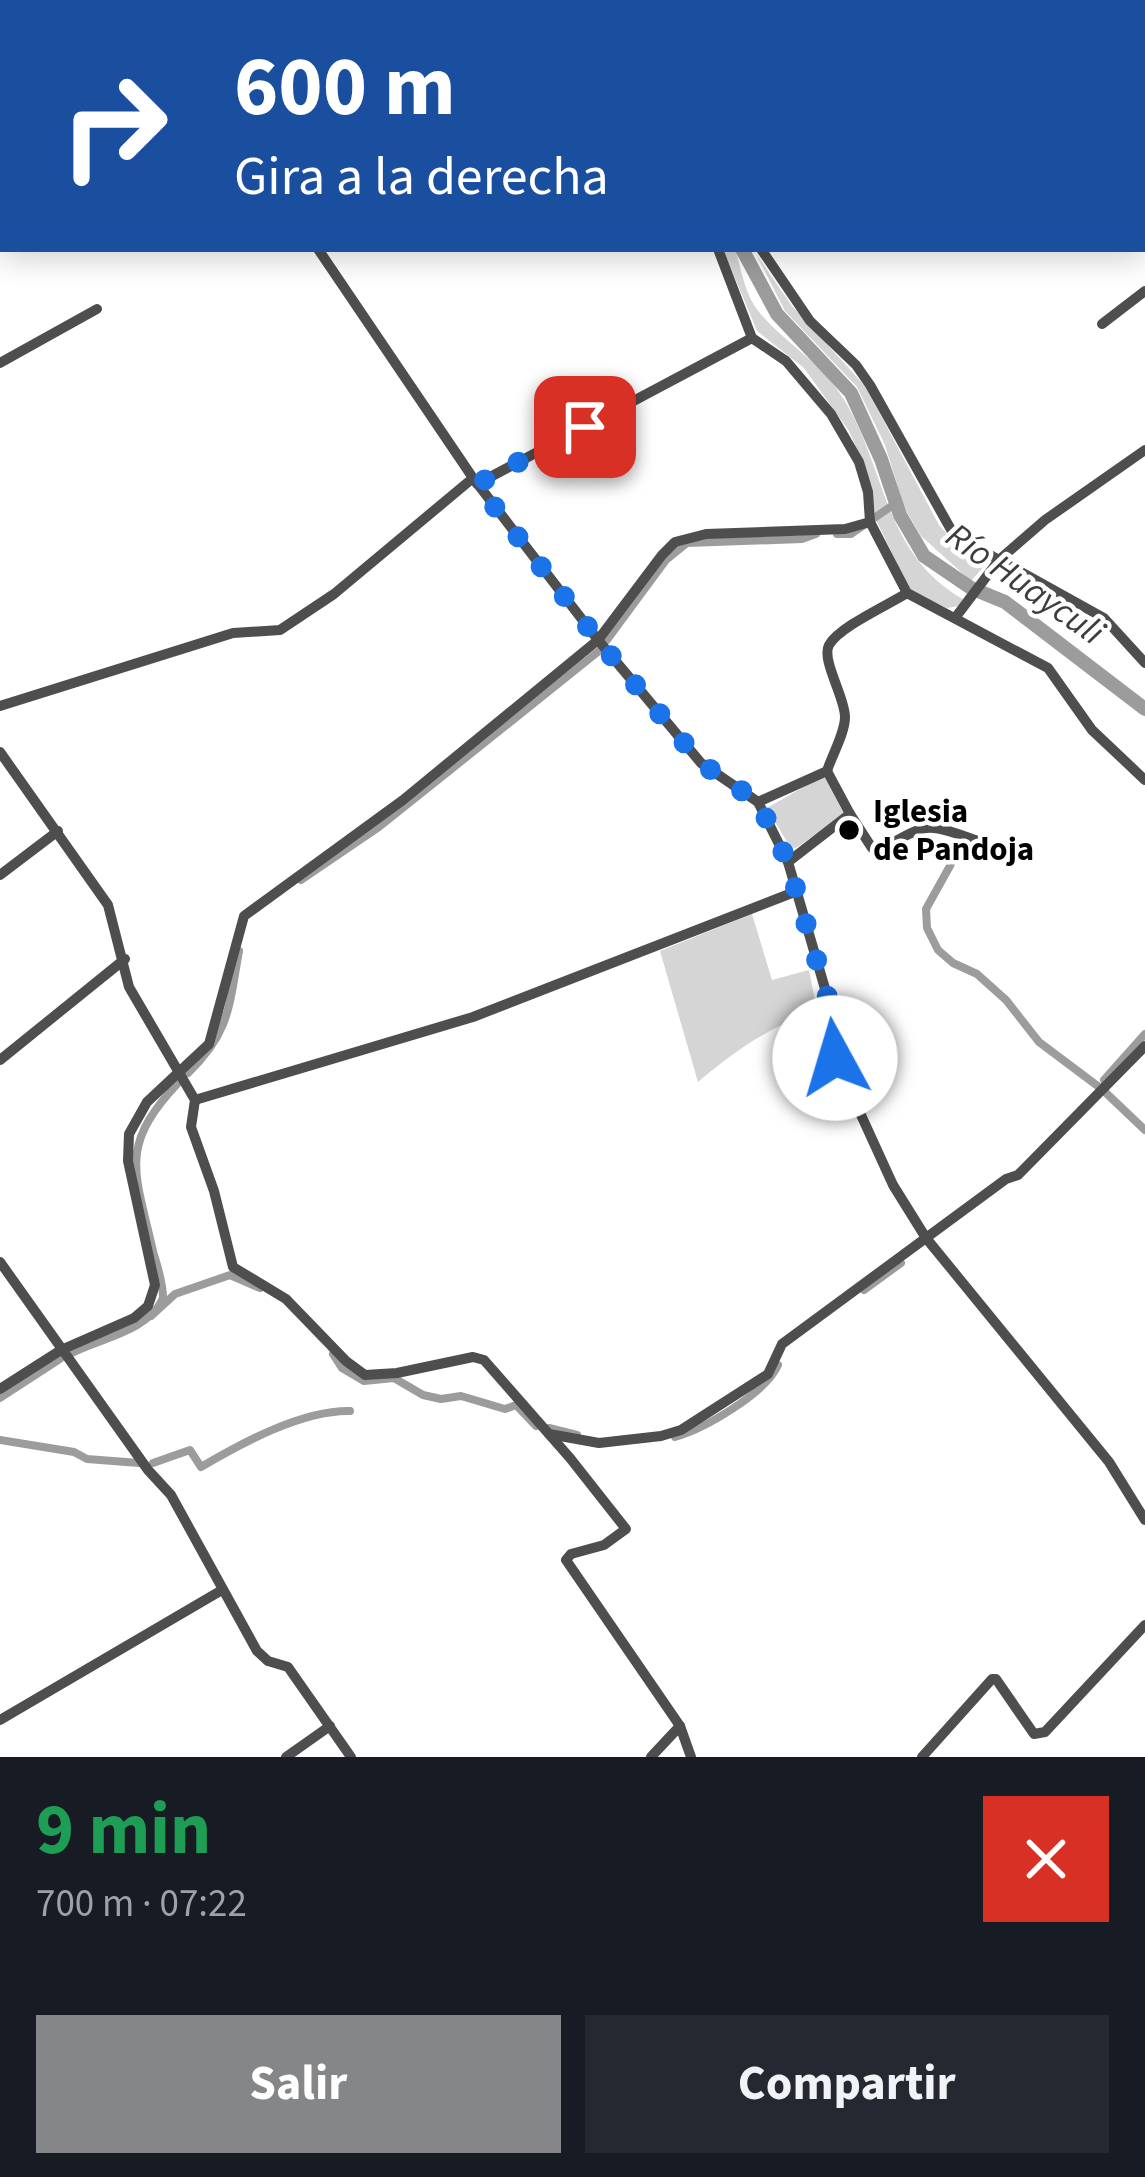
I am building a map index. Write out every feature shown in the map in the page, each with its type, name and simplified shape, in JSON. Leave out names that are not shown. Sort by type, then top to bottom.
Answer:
[{"type":"street","points":[[320,252],[475,481],[598,640],[701,763],[758,802],[788,862],[833,1016],[835,1058],[878,1157],[926,1238],[1109,1462],[1145,1520]]},
{"type":"street","points":[[719,252],[752,338],[786,361],[831,414],[859,462],[870,522],[907,593],[1048,668],[1092,730],[1145,780]]},
{"type":"street","points":[[763,252],[810,321],[870,385],[954,536],[1104,618],[1145,663]]},
{"type":"street","points":[[1102,324],[1145,291]]},
{"type":"street","points":[[0,364],[97,309]]},
{"type":"street","points":[[0,706],[233,632],[280,629],[334,594],[475,481],[752,338]]},
{"type":"street","points":[[956,618],[999,560],[1046,520],[1145,450]]},
{"type":"street","points":[[0,1389],[61,1350],[134,1318],[152,1297],[155,1286],[128,1161],[129,1134],[147,1102],[209,1044],[244,916],[403,800],[598,640],[675,542],[706,534],[845,529],[870,522]]},
{"type":"street","points":[[907,593],[836,636],[827,648],[845,718],[827,771],[872,848],[887,847],[920,828],[935,827],[1000,849]]},
{"type":"street","points":[[0,752],[108,905],[129,987],[195,1100],[191,1127],[214,1191],[233,1267],[286,1299],[365,1375],[484,1360],[626,1529],[604,1545],[571,1554],[566,1560],[680,1726],[691,1757]]},
{"type":"street","points":[[758,802],[827,771]]},
{"type":"street","points":[[788,862],[850,814]]},
{"type":"street","points":[[0,875],[58,831]]},
{"type":"street","points":[[195,1100],[473,1017],[797,891]]},
{"type":"street","points":[[0,1060],[124,959]]},
{"type":"street","points":[[549,1434],[599,1444],[681,1430],[768,1374],[782,1344],[1006,1179],[1018,1175],[1145,1046]]},
{"type":"street","points":[[0,1262],[171,1495],[257,1651],[268,1661],[288,1667],[351,1757]]},
{"type":"street","points":[[0,1720],[222,1590]]},
{"type":"street","points":[[922,1757],[992,1679],[1034,1734],[1045,1732],[1145,1625]]},
{"type":"street","points":[[286,1757],[330,1726]]},
{"type":"street","points":[[651,1757],[680,1726]]},
{"type":"shaded area","points":[[724,252],[736,252],[747,291],[759,312],[843,398],[901,534],[937,580],[963,599],[958,606],[947,608],[910,590],[876,520],[864,464],[849,431],[804,368],[757,331]]},
{"type":"shaded area","points":[[756,254],[792,306],[865,386],[939,525],[953,541],[987,563],[971,581],[921,536],[904,507],[885,445],[857,387],[785,311]]},
{"type":"shaded area","points":[[825,778],[844,814],[796,848],[790,847],[767,808]]},
{"type":"shaded area","points":[[752,914],[772,980],[809,970],[817,1011],[754,1040],[698,1082],[660,951]]},
{"type":"waterway","name":"Río Huayculi","points":[[744,252],[777,314],[851,393],[900,515],[924,556],[971,588],[1005,602],[1145,709]]},
{"type":"waterway","points":[[837,534],[851,534],[896,503]]},
{"type":"waterway","points":[[607,640],[666,560],[687,543],[802,539],[816,534]]},
{"type":"waterway","points":[[301,880],[379,827],[599,651]]},
{"type":"waterway","points":[[951,864],[926,909],[927,928],[938,950],[977,974],[1006,1000],[1039,1042],[1099,1087]]},
{"type":"waterway","points":[[188,1073],[220,1031],[239,951]]},
{"type":"waterway","points":[[1104,1080],[1145,1034]]},
{"type":"waterway","points":[[72,1353],[136,1326],[163,1298],[136,1161],[146,1125],[178,1083]]},
{"type":"waterway","points":[[1105,1092],[1145,1130]]},
{"type":"waterway","points":[[864,1290],[901,1263]]},
{"type":"waterway","points":[[151,1316],[175,1294],[230,1275],[260,1288]]},
{"type":"waterway","points":[[333,1354],[342,1368],[364,1381],[394,1378],[423,1395],[441,1399],[461,1396],[505,1409],[516,1405],[536,1426]]},
{"type":"waterway","points":[[0,1398],[60,1359]]},
{"type":"waterway","points":[[675,1437],[733,1408],[761,1387],[778,1365]]},
{"type":"waterway","points":[[153,1463],[190,1450],[201,1467],[293,1422],[350,1411]]},
{"type":"waterway","points":[[549,1428],[577,1435]]},
{"type":"waterway","points":[[0,1440],[74,1452],[87,1459],[139,1463]]},
{"type":"place","name":"Iglesia de Pandoja","points":[[849,830]]},
{"type":"route","points":[[585,427],[477,484],[701,763],[758,802],[788,862],[826,988],[835,1058]]}]
